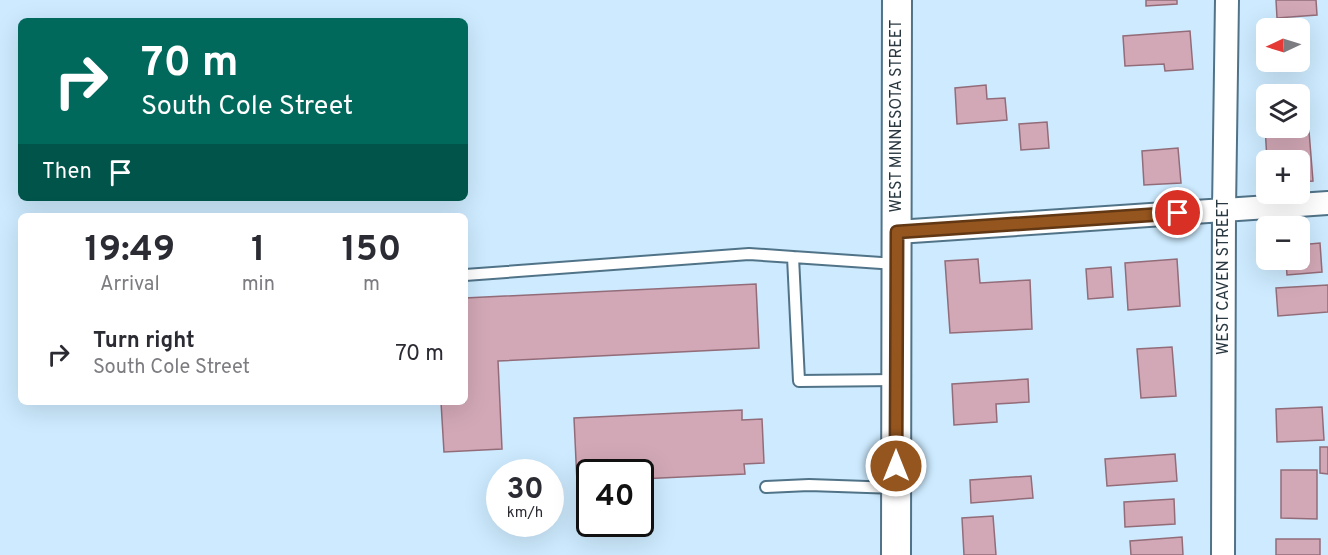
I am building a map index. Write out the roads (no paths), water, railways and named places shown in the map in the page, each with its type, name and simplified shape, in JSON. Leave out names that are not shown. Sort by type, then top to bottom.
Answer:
[{"type":"street","name":"WEST MINNESOTA STREET","points":[[896,555],[897,0]]},
{"type":"street","name":"WEST CAVEN STREET","points":[[1223,555],[1227,0]]},
{"type":"street","points":[[897,232],[1328,203]]},
{"type":"lane","points":[[468,275],[749,254],[897,264]]},
{"type":"lane","points":[[793,257],[799,381],[897,380]]},
{"type":"lane","points":[[766,487],[809,485],[896,488]]}]
